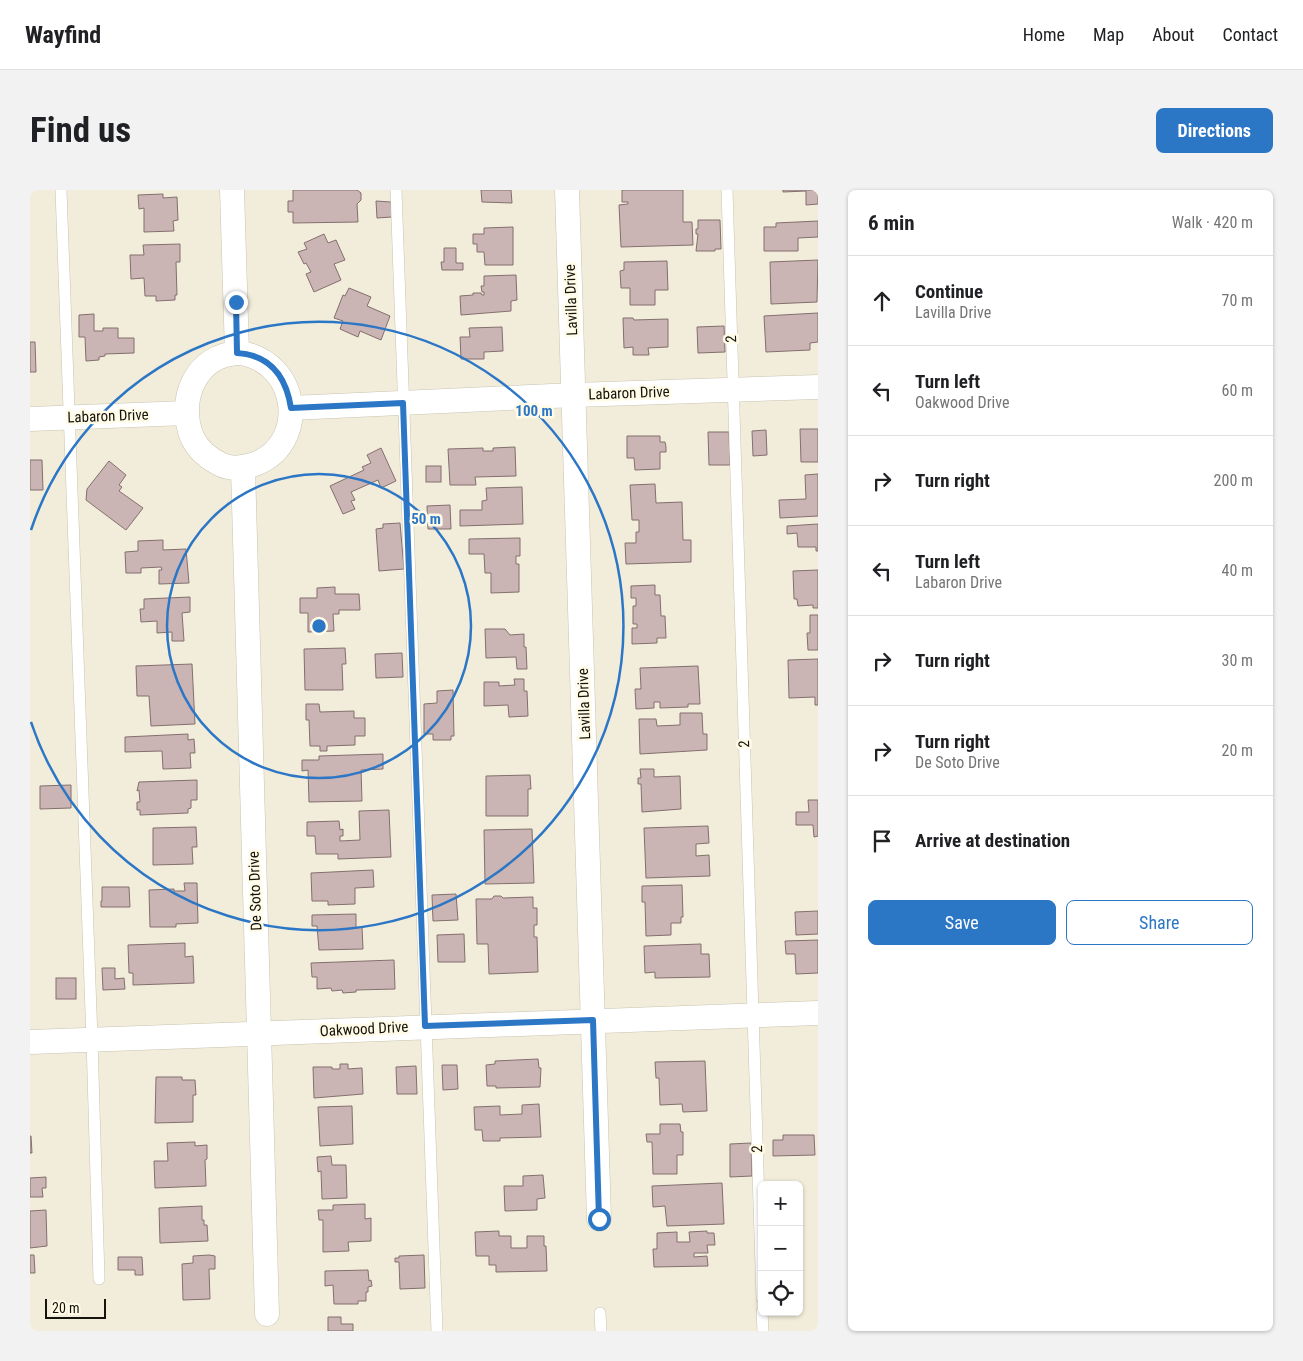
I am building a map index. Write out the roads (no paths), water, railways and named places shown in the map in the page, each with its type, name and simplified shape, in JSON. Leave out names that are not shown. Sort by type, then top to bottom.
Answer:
[{"type":"street","points":[[232,190],[237,353]]},
{"type":"street","name":"Lavilla Drive","points":[[567,190],[599,1219]]},
{"type":"street","points":[[237,353],[252,355],[263,360],[276,370],[282,378],[291,408],[290,423],[286,436],[273,454],[261,462],[243,468],[226,466],[215,462],[203,453],[194,442],[186,413],[188,396],[198,374],[214,359],[237,353]]},
{"type":"street","name":"Labaron Drive","points":[[291,408],[574,395],[818,387]]},
{"type":"street","name":"Labaron Drive","points":[[30,419],[186,413]]},
{"type":"street","name":"De Soto Drive","points":[[243,468],[267,1314]]},
{"type":"street","name":"Oakwood Drive","points":[[30,1042],[818,1013]]},
{"type":"lane","points":[[62,190],[99,1279]]},
{"type":"lane","points":[[396,190],[436,1331]]},
{"type":"lane","name":"2","points":[[727,190],[761,1271]]},
{"type":"lane","points":[[600,1313],[601,1331]]},
{"type":"lane","points":[[762,1316],[763,1331]]}]
